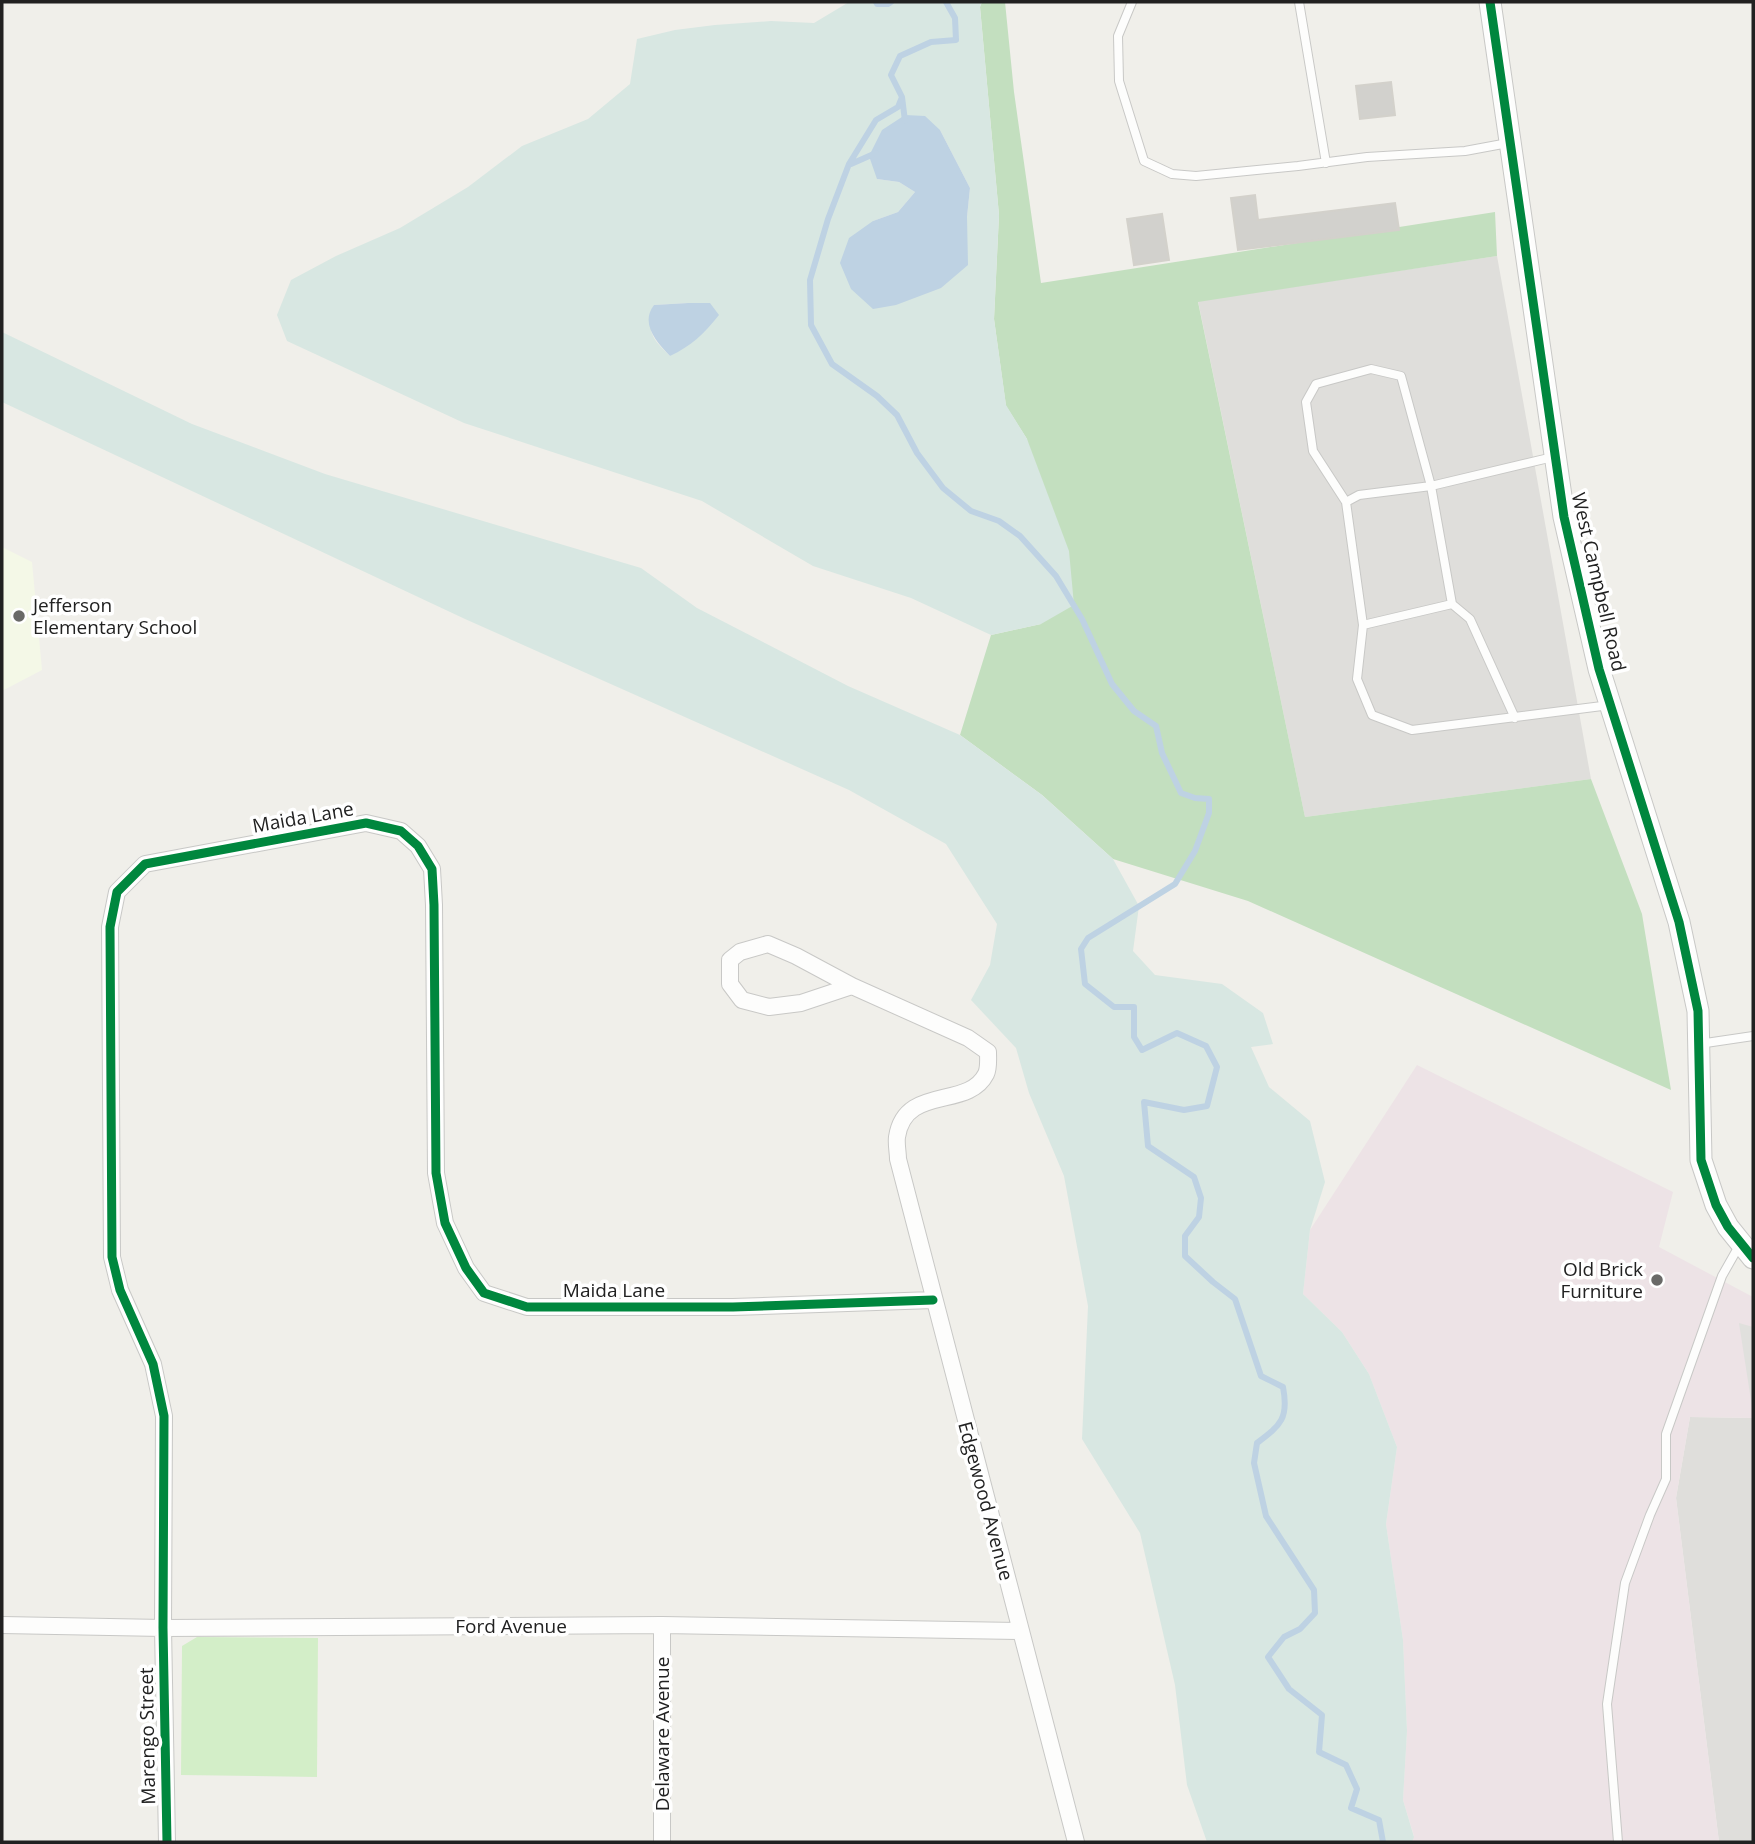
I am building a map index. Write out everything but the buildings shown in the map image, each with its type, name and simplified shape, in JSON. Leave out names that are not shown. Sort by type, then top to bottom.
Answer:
[{"type":"street","name":"West Campbell Road","points":[[1490,2],[1564,517],[1599,669],[1679,922],[1698,1011],[1701,1160],[1716,1205],[1728,1227],[1747,1251]]},
{"type":"street","name":"Maida Lane","points":[[163,1628],[164,1416],[153,1364],[120,1290],[112,1257],[110,927],[117,892],[145,864],[366,823],[401,831],[418,846],[432,869],[434,905],[436,1173],[445,1223],[466,1268],[484,1293],[527,1307],[733,1307],[933,1300]]},
{"type":"street","points":[[768,944],[852,986],[801,1003],[769,1006],[742,1000],[730,984],[730,960],[740,952],[768,944]]},
{"type":"street","name":"Edgewood Avenue","points":[[852,986],[968,1038],[988,1052],[988,1071],[979,1083],[964,1091],[916,1105],[904,1118],[897,1136],[898,1159],[1076,1842]]},
{"type":"street","name":"Ford Avenue","points":[[2,1625],[163,1628],[662,1625],[1020,1631]]},
{"type":"street","name":"Delaware Avenue","points":[[662,1625],[662,1842]]},
{"type":"street","name":"Marengo Street","points":[[163,1628],[167,1842]]},
{"type":"lane","points":[[1132,2],[1118,36],[1119,80],[1144,161],[1172,174],[1196,176],[1367,157],[1465,152],[1510,142]]},
{"type":"lane","points":[[1299,2],[1326,163]]},
{"type":"lane","points":[[1515,718],[1470,619],[1452,604],[1431,486],[1401,376],[1371,369],[1316,384],[1306,402],[1313,451],[1346,502],[1363,625],[1357,679],[1372,715],[1412,730],[1515,718],[1610,705]]},
{"type":"lane","points":[[1346,502],[1359,495],[1431,486],[1555,457]]},
{"type":"lane","points":[[1363,625],[1452,604]]},
{"type":"lane","points":[[1699,1044],[1753,1036]]},
{"type":"lane","points":[[1618,1842],[1607,1704],[1625,1583],[1666,1479],[1666,1434],[1722,1276],[1747,1251]]},
{"type":"shaded area","points":[[849,2],[982,2],[980,7],[999,215],[994,319],[1006,405],[1027,439],[1069,551],[1074,605],[1041,624],[991,635],[911,598],[813,566],[702,501],[464,423],[287,341],[277,315],[291,280],[336,256],[400,228],[468,187],[522,146],[588,119],[630,84],[637,39],[675,30],[715,25],[771,21],[814,23]],"holes":[[[940,130],[970,188],[967,217],[873,221],[898,212],[915,192],[899,182],[877,179]],[[710,303],[670,356],[652,333],[654,305]]]},
{"type":"shaded area","points":[[1497,256],[1591,779],[1305,817],[1198,301]]},
{"type":"shaded area","points":[[2,332],[192,424],[325,474],[641,568],[697,608],[848,686],[960,735],[1042,795],[1113,859],[1139,906],[1133,951],[1155,975],[1222,984],[1263,1013],[1273,1044],[1251,1047],[1269,1087],[1310,1121],[1325,1182],[1310,1230],[1303,1294],[1342,1332],[1369,1374],[1397,1447],[1386,1524],[1403,1640],[1407,1731],[1403,1800],[1414,1837],[1412,1842],[1207,1842],[1187,1785],[1175,1685],[1140,1533],[1082,1439],[1088,1306],[1064,1176],[1029,1093],[1016,1048],[971,1000],[990,965],[997,924],[946,844],[849,790],[465,619],[2,402]]},
{"type":"shaded area","name":"Jefferson Elementary School","points":[[2,547],[32,562],[42,670],[2,691]]},
{"type":"shaded area","points":[[1417,1065],[1673,1192],[1659,1247],[1753,1297],[1753,1418],[1690,1417],[1676,1498],[1719,1842],[1412,1842],[1414,1836],[1403,1800],[1407,1731],[1403,1640],[1386,1524],[1397,1447],[1369,1374],[1342,1332],[1303,1294],[1310,1230]]},
{"type":"shaded area","points":[[1739,1323],[1753,1327],[1753,1413]]},
{"type":"shaded area","points":[[1690,1417],[1753,1418],[1753,1842],[1719,1842],[1676,1498]]},
{"type":"green space","points":[[982,2],[1005,2],[1014,92],[1041,283],[1495,212],[1497,256],[1198,302],[1305,817],[1591,779],[1642,914],[1671,1090],[1248,901],[1113,859],[1042,795],[960,735],[991,635],[1041,624],[1027,439],[1006,406],[994,319],[999,215],[980,7]]},
{"type":"green space","points":[[197,1637],[318,1638],[317,1777],[181,1775],[182,1646]]},
{"type":"water","points":[[905,115],[925,116],[940,130],[970,188],[967,217],[968,265],[941,288],[896,305],[873,309],[851,289],[840,263],[849,238],[873,221],[898,212],[915,192],[899,182],[877,179],[869,156],[882,130]]},
{"type":"water","points":[[710,303],[719,315],[697,339],[670,356],[652,332],[649,325],[650,312],[654,305]]},
{"type":"waterway","points":[[876,2],[891,2]]},
{"type":"waterway","points":[[946,2],[955,18],[956,40],[931,42],[900,56],[891,75],[902,97],[898,107],[876,120],[849,164],[828,219],[810,280],[811,325],[832,364],[877,396],[897,415],[917,453],[943,488],[971,511],[999,521],[1020,536],[1056,576],[1082,619],[1112,684],[1134,711],[1156,726],[1162,753],[1181,793],[1209,799],[1209,813],[1195,851],[1175,884],[1088,938],[1081,949],[1085,984],[1114,1007],[1134,1007],[1134,1037],[1142,1050],[1177,1033],[1206,1046],[1217,1067],[1207,1106],[1184,1110],[1144,1102],[1148,1146],[1194,1177],[1201,1198],[1199,1217],[1185,1236],[1185,1256],[1235,1299],[1261,1376],[1283,1387],[1284,1414],[1277,1426],[1257,1443],[1254,1463],[1266,1516],[1314,1590],[1315,1613],[1300,1629],[1284,1637],[1268,1657],[1289,1689],[1322,1715],[1319,1752],[1346,1765],[1357,1789],[1351,1808],[1379,1820],[1383,1842]]},
{"type":"waterway","points":[[902,97],[905,121]]},
{"type":"waterway","points":[[851,164],[876,153]]},
{"type":"cycle path","points":[[1490,2],[1564,517],[1599,669],[1679,922],[1698,1011],[1701,1160],[1716,1205],[1728,1227],[1753,1258]]},
{"type":"cycle path","points":[[167,1842],[163,1628],[164,1416],[153,1364],[120,1290],[112,1257],[110,927],[117,892],[145,864],[366,823],[401,831],[418,846],[432,869],[434,905],[436,1173],[445,1223],[466,1268],[484,1293],[527,1307],[733,1307],[933,1300]]},
{"type":"place","name":"Jefferson Elementary School","points":[[19,616]]},
{"type":"place","name":"Old Brick Furniture","points":[[1657,1280]]}]
